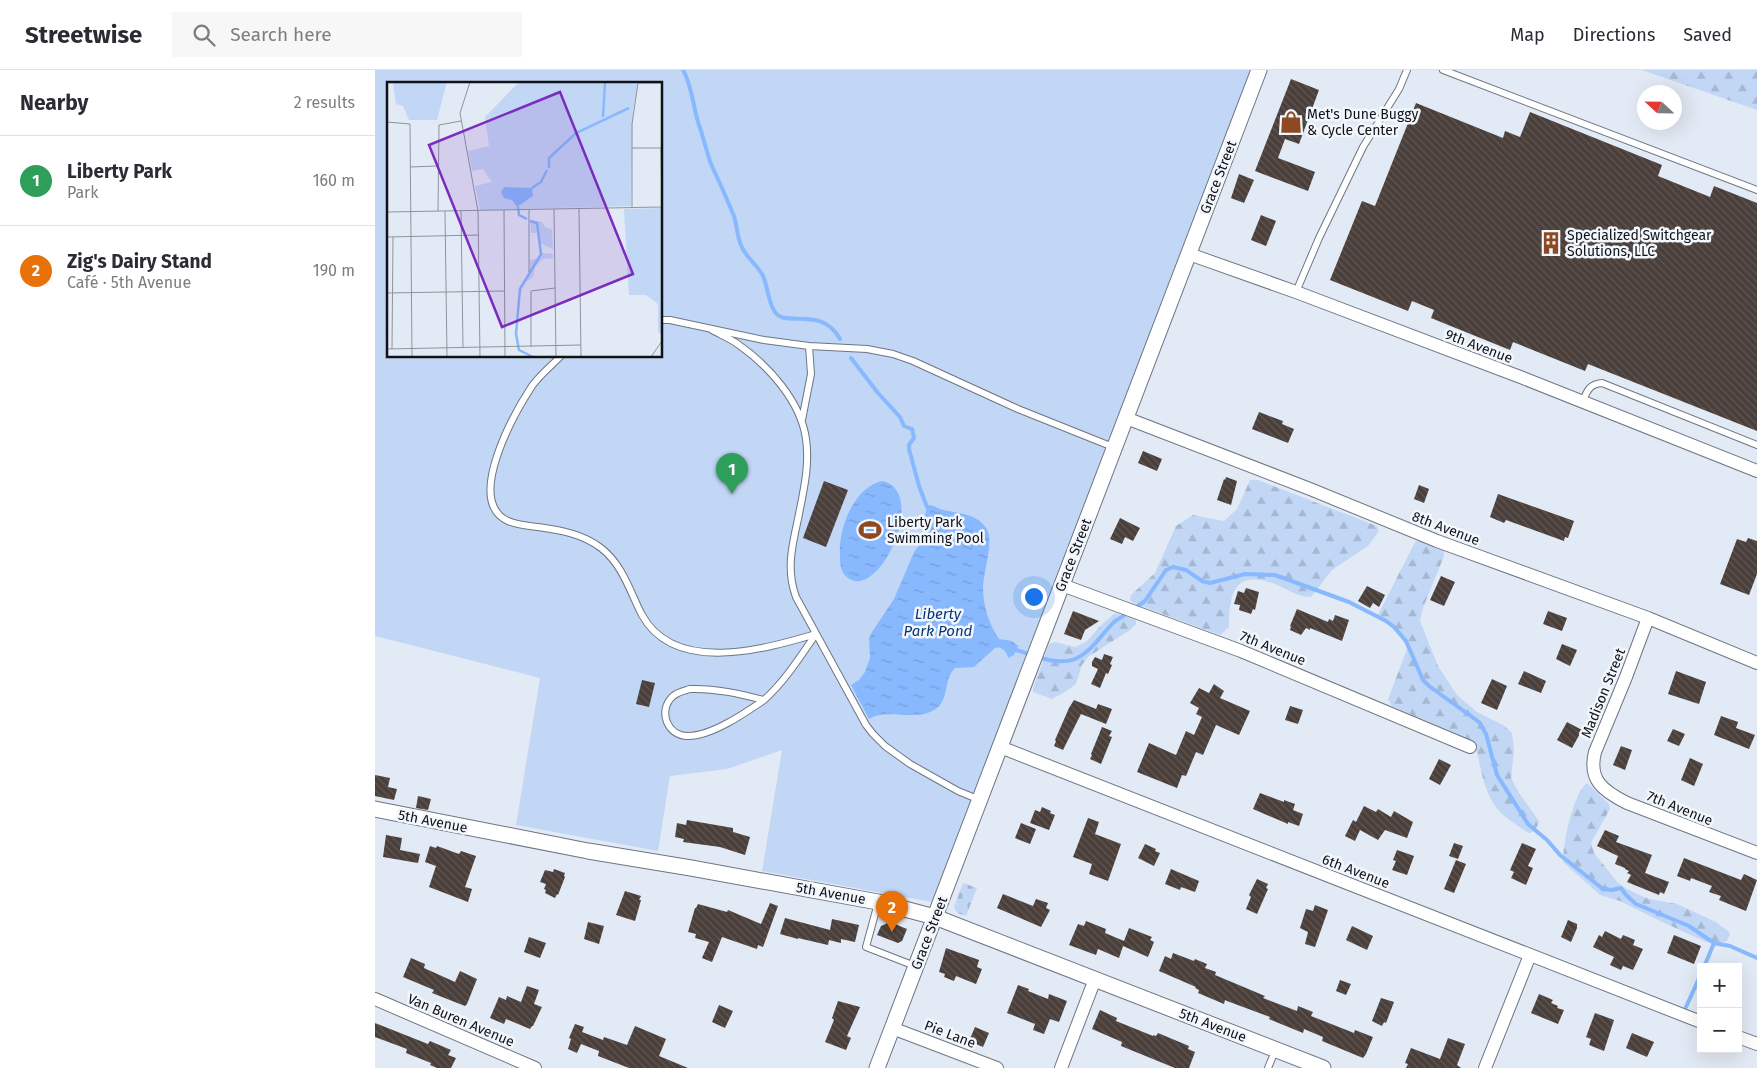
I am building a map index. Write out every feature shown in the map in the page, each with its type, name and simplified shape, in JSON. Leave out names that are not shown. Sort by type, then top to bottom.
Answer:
[{"type":"street","name":"Grace Street","points":[[877,1068],[1259,70]]},
{"type":"street","name":"9th Avenue","points":[[1189,254],[1296,292],[1757,471]]},
{"type":"street","name":"8th Avenue","points":[[1126,418],[1310,489],[1437,541],[1648,618],[1757,662]]},
{"type":"street","name":"7th Avenue","points":[[1062,584],[1249,654],[1469,747]]},
{"type":"street","name":"Madison Street","points":[[1596,781],[1593,771],[1595,752],[1648,618]]},
{"type":"street","name":"6th Avenue","points":[[1000,747],[1697,1020]]},
{"type":"street","name":"7th Avenue","points":[[1596,781],[1609,793],[1627,803],[1757,853]]},
{"type":"street","name":"5th Avenue","points":[[375,809],[588,851],[878,902],[935,917],[1323,1068]]},
{"type":"street","points":[[1485,1068],[1530,955]]},
{"type":"street","points":[[1061,1068],[1095,979]]},
{"type":"street","name":"Van Buren Avenue","points":[[375,999],[535,1068]]},
{"type":"street","name":"Pie Lane","points":[[892,1028],[997,1068]]},
{"type":"street","points":[[1742,1038],[1757,1044]]},
{"type":"lane","points":[[1296,292],[1319,238],[1363,147],[1399,89],[1407,70]]},
{"type":"lane","points":[[1443,70],[1757,190]]},
{"type":"lane","points":[[663,320],[809,346],[867,348],[893,354],[913,361],[1018,409],[1115,448]]},
{"type":"lane","points":[[713,330],[739,345],[770,372],[794,404],[802,422],[807,440],[806,480],[791,553],[790,576],[796,597],[866,725],[885,746],[910,764],[958,791],[980,800]]},
{"type":"lane","points":[[802,422],[811,374],[809,346]]},
{"type":"lane","points":[[559,358],[534,384],[521,404],[501,446],[490,480],[490,496],[500,515],[507,520],[519,524],[548,528],[581,537],[599,546],[621,571],[649,626],[677,645],[697,651],[748,651],[771,648],[816,634]]},
{"type":"lane","points":[[1582,402],[1587,390],[1594,383],[1602,382],[1757,445]]},
{"type":"lane","points":[[764,700],[736,694],[690,689],[679,692],[672,697],[665,713],[666,721],[670,728],[678,734],[687,736],[723,725],[764,700],[776,690],[816,634]]},
{"type":"lane","points":[[878,902],[866,947],[916,966]]},
{"type":"lane","points":[[1268,1068],[1275,1049]]},
{"type":"green space","points":[[375,70],[1252,70],[932,902],[762,871],[782,750],[727,769],[670,776],[658,851],[516,825],[540,678],[375,636]]},
{"type":"green space","points":[[1642,70],[1757,70],[1757,110]]},
{"type":"green space","points":[[1250,480],[1258,480],[1377,526],[1379,531],[1368,546],[1332,570],[1311,597],[1297,594],[1261,580],[1242,582],[1233,594],[1230,604],[1229,627],[1220,635],[1133,603],[1130,600],[1131,595],[1155,573],[1176,526],[1193,515],[1224,521],[1237,509]]},
{"type":"green space","points":[[1419,541],[1444,551],[1444,556],[1423,608],[1420,621],[1438,666],[1457,695],[1477,712],[1503,725],[1512,733],[1514,749],[1511,778],[1539,821],[1533,832],[1528,833],[1503,815],[1494,805],[1483,780],[1475,744],[1392,706],[1388,699],[1407,649],[1399,635],[1378,618],[1378,615],[1415,542]]},
{"type":"green space","points":[[1116,613],[1136,620],[1136,624],[1130,630],[1088,657],[1082,665],[1076,684],[1052,699],[1033,692],[1049,644],[1055,642],[1075,647],[1086,642],[1103,623]]},
{"type":"green space","points":[[1587,783],[1609,804],[1610,809],[1591,843],[1594,853],[1618,883],[1628,890],[1649,899],[1677,904],[1716,922],[1729,932],[1730,935],[1726,942],[1706,942],[1620,901],[1600,895],[1563,862],[1567,832],[1573,808],[1577,797]]},
{"type":"green space","points":[[963,883],[977,888],[966,916],[957,913],[954,907]]},
{"type":"water","name":"Liberty Park Swimming Pool","points":[[883,481],[896,490],[901,506],[900,526],[893,546],[882,564],[869,577],[856,581],[844,574],[841,567],[840,545],[845,521],[856,500],[864,491]]},
{"type":"water","name":"Liberty Park Pond","points":[[930,505],[942,510],[973,517],[986,528],[989,548],[983,581],[985,608],[999,639],[1012,641],[1018,646],[1014,655],[1008,658],[1004,650],[995,648],[974,667],[955,668],[949,677],[944,698],[938,707],[930,712],[913,715],[886,714],[869,719],[851,685],[859,680],[865,672],[870,658],[869,638],[894,599],[914,552],[931,529],[925,516],[927,507]]},
{"type":"building","points":[[1291,79],[1319,90],[1299,144],[1285,139],[1278,158],[1315,172],[1308,191],[1255,171]]},
{"type":"building","name":"Specialized Switchgear Solutions, LLC","points":[[1416,103],[1503,138],[1505,131],[1520,137],[1530,112],[1662,165],[1658,176],[1710,197],[1714,186],[1757,203],[1757,431],[1588,364],[1585,371],[1513,342],[1510,350],[1431,318],[1434,310],[1412,301],[1408,311],[1330,280],[1362,201],[1375,206]]},
{"type":"building","points":[[1239,174],[1254,180],[1244,203],[1231,198]]},
{"type":"building","points":[[1261,215],[1276,221],[1266,246],[1251,240]]},
{"type":"building","points":[[1259,412],[1283,421],[1282,424],[1294,429],[1288,443],[1252,429]]},
{"type":"building","points":[[1143,451],[1162,459],[1157,471],[1138,463]]},
{"type":"building","points":[[1226,477],[1237,481],[1231,505],[1217,500]]},
{"type":"building","points":[[824,481],[848,490],[826,547],[803,538]]},
{"type":"building","points":[[1419,485],[1429,489],[1424,503],[1414,499]]},
{"type":"building","points":[[1498,494],[1574,521],[1568,538],[1565,537],[1564,541],[1506,520],[1504,523],[1490,517]]},
{"type":"building","points":[[1120,518],[1140,528],[1133,541],[1125,537],[1122,544],[1110,539]]},
{"type":"building","points":[[1748,538],[1757,541],[1757,574],[1749,595],[1720,584],[1737,539],[1746,542]]},
{"type":"building","points":[[1441,576],[1455,582],[1444,606],[1430,600]]},
{"type":"building","points":[[1367,586],[1385,595],[1379,607],[1373,603],[1370,608],[1358,601]]},
{"type":"building","points":[[1246,588],[1259,592],[1255,610],[1253,609],[1251,614],[1239,610],[1240,605],[1234,604],[1238,591],[1244,593]]},
{"type":"building","points":[[1297,609],[1328,622],[1329,619],[1333,621],[1335,615],[1349,620],[1342,641],[1310,628],[1310,630],[1306,628],[1301,635],[1290,630]]},
{"type":"building","points":[[1073,611],[1099,621],[1085,630],[1081,640],[1064,634]]},
{"type":"building","points":[[1548,611],[1567,618],[1562,631],[1543,624]]},
{"type":"building","points":[[1562,644],[1577,650],[1570,666],[1556,659]]},
{"type":"building","points":[[1104,654],[1113,657],[1110,664],[1112,665],[1108,674],[1106,673],[1100,688],[1091,684],[1098,669],[1092,666],[1092,662],[1095,657],[1102,660]]},
{"type":"building","points":[[1524,671],[1546,681],[1541,693],[1518,684]]},
{"type":"building","points":[[1676,671],[1706,682],[1699,704],[1668,694]]},
{"type":"building","points":[[1492,679],[1507,686],[1497,710],[1481,703]]},
{"type":"building","points":[[642,680],[655,683],[649,707],[636,704]]},
{"type":"building","points":[[1214,684],[1224,691],[1220,698],[1250,711],[1239,735],[1216,725],[1203,755],[1196,752],[1186,776],[1182,775],[1177,788],[1137,772],[1149,743],[1176,755],[1186,731],[1194,735],[1202,717],[1196,714],[1199,708],[1190,703],[1199,688],[1209,693]]},
{"type":"building","points":[[1074,700],[1096,709],[1098,704],[1112,709],[1106,724],[1081,714],[1063,750],[1054,746],[1055,740]]},
{"type":"building","points":[[1290,706],[1303,710],[1298,724],[1285,720]]},
{"type":"building","points":[[1721,716],[1738,722],[1736,728],[1755,735],[1749,749],[1714,735]]},
{"type":"building","points":[[1567,722],[1582,730],[1572,748],[1557,740]]},
{"type":"building","points":[[1102,727],[1112,731],[1109,736],[1112,737],[1101,764],[1090,759]]},
{"type":"building","points":[[1673,729],[1685,734],[1679,746],[1667,741]]},
{"type":"building","points":[[1621,746],[1632,750],[1625,770],[1613,765]]},
{"type":"building","points":[[1690,758],[1703,764],[1694,786],[1681,780]]},
{"type":"building","points":[[1439,759],[1451,765],[1440,785],[1429,779]]},
{"type":"building","points":[[375,775],[390,778],[388,787],[397,789],[394,800],[375,796]]},
{"type":"building","points":[[1260,793],[1295,804],[1293,810],[1303,814],[1299,826],[1288,822],[1288,824],[1253,809]]},
{"type":"building","points":[[418,796],[431,799],[428,810],[416,808]]},
{"type":"building","points":[[1364,806],[1376,812],[1378,809],[1391,817],[1394,811],[1413,822],[1407,838],[1385,830],[1378,840],[1360,830],[1355,841],[1345,836],[1353,820],[1356,822]]},
{"type":"building","points":[[1042,807],[1055,815],[1049,830],[1030,823],[1035,810],[1040,812]]},
{"type":"building","points":[[1088,818],[1099,822],[1095,834],[1121,844],[1108,881],[1089,874],[1092,864],[1073,857]]},
{"type":"building","points":[[687,820],[733,828],[733,832],[750,837],[745,855],[720,847],[683,842],[684,839],[675,837],[677,823],[686,825]]},
{"type":"building","points":[[1021,823],[1036,829],[1030,844],[1015,838]]},
{"type":"building","points":[[1605,830],[1619,836],[1616,842],[1652,855],[1645,873],[1669,882],[1664,894],[1660,892],[1659,895],[1627,882],[1631,875],[1627,873],[1629,871],[1625,868],[1615,864],[1618,856],[1597,846]]},
{"type":"building","points":[[386,835],[402,838],[400,850],[420,854],[418,863],[383,857]]},
{"type":"building","points":[[1454,843],[1463,846],[1458,859],[1449,856]]},
{"type":"building","points":[[1522,843],[1536,849],[1528,866],[1533,868],[1526,885],[1511,878],[1514,872],[1510,870]]},
{"type":"building","points":[[1145,844],[1160,853],[1154,866],[1138,858]]},
{"type":"building","points":[[430,846],[436,848],[437,846],[459,854],[461,851],[476,856],[465,887],[472,889],[468,902],[429,887],[436,866],[425,862]]},
{"type":"building","points":[[1397,850],[1414,856],[1407,875],[1392,870],[1396,861],[1393,860]]},
{"type":"building","points":[[1684,858],[1741,880],[1744,874],[1757,880],[1746,911],[1719,900],[1721,896],[1709,892],[1712,886],[1691,878],[1690,881],[1677,876]]},
{"type":"building","points":[[1456,860],[1466,864],[1454,893],[1444,889]]},
{"type":"building","points":[[554,869],[565,873],[558,895],[555,898],[545,893],[546,884],[540,882],[545,870],[553,872]]},
{"type":"building","points":[[1171,869],[1199,881],[1195,892],[1181,887],[1180,890],[1165,884]]},
{"type":"building","points":[[1257,879],[1268,884],[1266,888],[1268,889],[1257,914],[1246,909],[1251,897],[1249,895]]},
{"type":"building","points":[[625,891],[641,896],[635,921],[616,915]]},
{"type":"building","points":[[1003,894],[1033,906],[1036,899],[1048,903],[1046,908],[1050,910],[1041,927],[997,908]]},
{"type":"building","points":[[770,903],[778,906],[763,947],[758,945],[757,949],[722,937],[712,962],[702,958],[709,942],[695,938],[696,934],[688,932],[698,904],[727,912],[728,910],[761,924]]},
{"type":"building","points":[[1315,905],[1328,910],[1315,947],[1305,944],[1308,932],[1300,928],[1306,909],[1313,911]]},
{"type":"building","points":[[785,918],[830,930],[832,919],[859,925],[855,942],[841,939],[841,943],[829,940],[828,945],[780,934]]},
{"type":"building","points":[[1568,920],[1577,924],[1571,942],[1561,937]]},
{"type":"building","points":[[1086,921],[1106,929],[1105,933],[1124,941],[1129,928],[1152,937],[1150,940],[1154,942],[1148,957],[1123,946],[1119,958],[1098,949],[1096,955],[1069,945],[1078,924],[1084,926]]},
{"type":"building","points":[[588,922],[604,926],[599,944],[584,939]]},
{"type":"building","points":[[890,922],[907,929],[902,941],[898,943],[877,935],[881,926]]},
{"type":"building","points":[[1352,926],[1373,936],[1367,950],[1346,940]]},
{"type":"building","points":[[1605,931],[1621,939],[1623,935],[1635,940],[1633,945],[1643,949],[1633,970],[1623,966],[1621,970],[1610,965],[1614,957],[1593,947],[1599,935],[1602,937]]},
{"type":"building","points":[[1674,935],[1701,946],[1694,964],[1667,953]]},
{"type":"building","points":[[529,937],[546,943],[540,958],[524,952]]},
{"type":"building","points":[[946,948],[979,960],[977,967],[982,969],[976,984],[956,976],[954,981],[944,977],[945,974],[939,972]]},
{"type":"building","points":[[1173,953],[1207,964],[1205,968],[1216,972],[1215,975],[1265,996],[1263,998],[1297,1011],[1298,1006],[1313,1012],[1311,1016],[1354,1033],[1355,1030],[1373,1037],[1366,1054],[1363,1058],[1322,1041],[1323,1037],[1304,1029],[1303,1033],[1269,1019],[1270,1017],[1225,1000],[1224,1004],[1198,993],[1199,990],[1196,987],[1159,971],[1165,956],[1171,959]]},
{"type":"building","points":[[411,958],[425,964],[424,968],[455,982],[460,971],[477,979],[467,1004],[465,1006],[432,993],[434,990],[403,977]]},
{"type":"building","points":[[1340,980],[1351,984],[1346,995],[1336,991]]},
{"type":"building","points":[[1018,985],[1048,999],[1049,994],[1067,1001],[1059,1022],[1050,1019],[1044,1034],[1033,1030],[1035,1024],[1007,1013]]},
{"type":"building","points":[[527,986],[539,990],[534,1004],[542,1007],[530,1029],[506,1019],[504,1024],[490,1018],[499,997],[506,1000],[507,996],[521,1002]]},
{"type":"building","points":[[1539,994],[1553,1000],[1551,1003],[1558,1006],[1557,1008],[1564,1010],[1558,1024],[1531,1013]]},
{"type":"building","points":[[1381,998],[1394,1002],[1386,1023],[1384,1022],[1382,1026],[1372,1021]]},
{"type":"building","points":[[838,1001],[860,1007],[847,1036],[851,1038],[846,1050],[825,1042],[834,1020],[832,1018]]},
{"type":"building","points":[[719,1005],[733,1011],[725,1028],[712,1022]]},
{"type":"building","points":[[1100,1010],[1117,1018],[1116,1021],[1153,1036],[1156,1036],[1158,1033],[1189,1046],[1188,1049],[1195,1052],[1189,1068],[1175,1068],[1121,1046],[1122,1042],[1092,1029]]},
{"type":"building","points":[[1595,1013],[1614,1020],[1604,1051],[1589,1045],[1591,1039],[1586,1037]]},
{"type":"building","points":[[375,1023],[428,1044],[430,1041],[451,1050],[448,1055],[456,1058],[451,1068],[437,1068],[430,1065],[431,1063],[406,1053],[407,1049],[375,1037]]},
{"type":"building","points":[[575,1024],[584,1027],[582,1032],[603,1040],[604,1037],[627,1045],[635,1026],[666,1039],[659,1056],[688,1068],[629,1068],[598,1056],[599,1051],[581,1044],[577,1053],[568,1049],[571,1039],[569,1038]]},
{"type":"building","points":[[975,1027],[989,1033],[983,1047],[969,1041]]},
{"type":"building","points":[[1632,1033],[1654,1042],[1647,1057],[1626,1048]]},
{"type":"building","points":[[1448,1038],[1465,1044],[1457,1065],[1461,1068],[1406,1068],[1408,1064],[1405,1063],[1411,1048],[1440,1059]]},
{"type":"waterway","points":[[683,70],[689,84],[710,160],[734,216],[740,242],[745,253],[763,276],[769,299],[775,312],[787,318],[814,320],[824,323],[840,339]]},
{"type":"waterway","points":[[851,358],[878,393],[900,417],[904,426],[912,429],[914,438],[909,445],[909,449],[927,507]]},
{"type":"waterway","points":[[1135,608],[1145,601],[1166,570],[1173,567],[1186,570],[1202,581],[1210,583],[1245,574],[1275,575],[1349,602],[1386,621],[1406,641],[1423,680],[1479,722],[1486,734],[1497,775],[1528,824],[1547,840],[1560,855],[1603,889],[1621,888],[1636,904],[1689,926],[1714,943],[1730,946],[1757,958]]},
{"type":"waterway","points":[[1038,657],[1052,661],[1074,660],[1089,649],[1113,623],[1129,612]]},
{"type":"waterway","points":[[1016,650],[1032,655]]},
{"type":"waterway","points":[[1706,963],[1714,943]]},
{"type":"waterway","points":[[1686,1007],[1697,983]]},
{"type":"place","name":"Met's Dune Buggy & Cycle Center","points":[[1291,122]]},
{"type":"place","name":"Specialized Switchgear Solutions, LLC","points":[[1551,243]]},
{"type":"place","name":"Liberty Park","points":[[732,494]]},
{"type":"place","name":"Liberty Park Swimming Pool","points":[[870,530]]},
{"type":"place","name":"Zig's Dairy Stand","points":[[892,932]]}]
